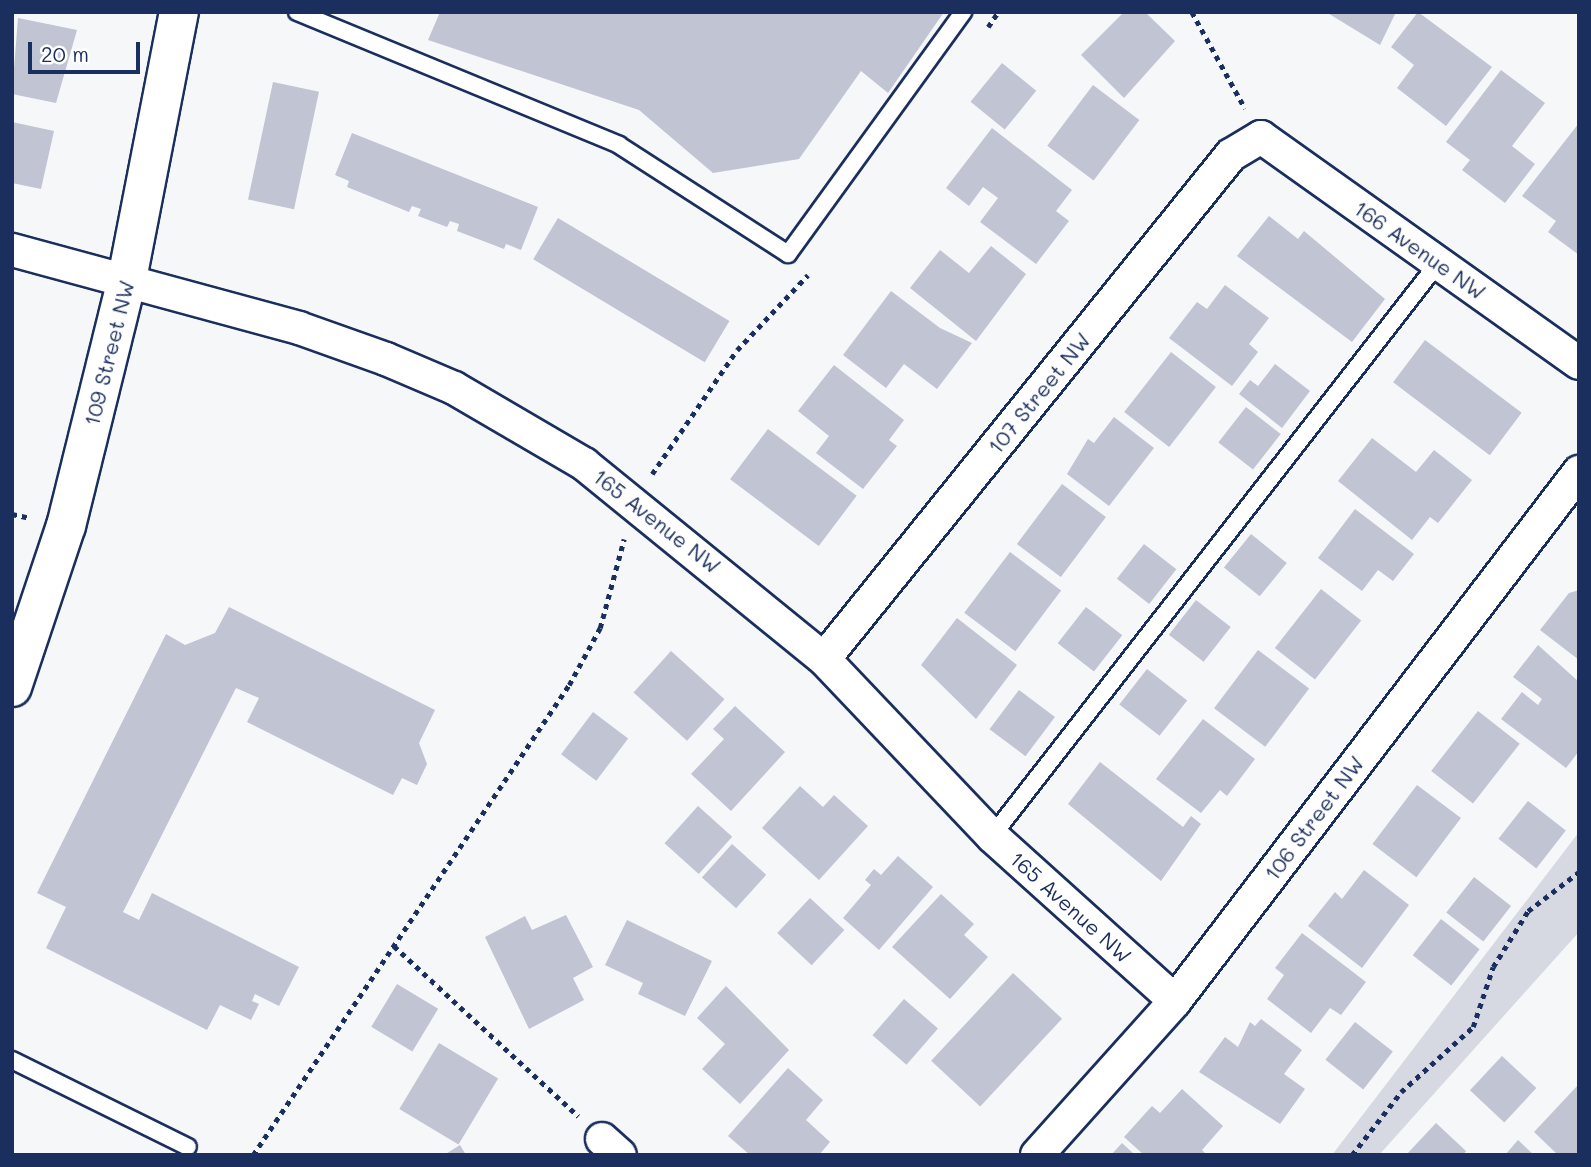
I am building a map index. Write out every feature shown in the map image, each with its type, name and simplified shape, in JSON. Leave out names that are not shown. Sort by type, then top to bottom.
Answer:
[{"type":"street","name":"109 Street NW","points":[[12,687],[66,526],[127,279],[178,12]]},
{"type":"street","name":"166 Avenue NW","points":[[1261,137],[1579,363]]},
{"type":"street","name":"107 Street NW","points":[[824,659],[1231,155],[1261,137]]},
{"type":"street","name":"165 Avenue NW","points":[[12,250],[127,279],[397,364],[516,423],[635,499],[824,659],[992,836],[1175,1001]]},
{"type":"street","name":"106 Street NW","points":[[1037,1155],[1175,1001],[1579,471]]},
{"type":"lane","points":[[297,12],[619,145],[788,254],[963,12]]},
{"type":"lane","points":[[992,836],[1438,264]]},
{"type":"lane","points":[[12,1060],[188,1147]]},
{"type":"path","points":[[984,33],[998,12]]},
{"type":"path","points":[[1192,12],[1261,137]]},
{"type":"path","points":[[253,1155],[586,657],[635,499],[737,350],[813,269]]},
{"type":"path","points":[[1352,1155],[1401,1092],[1473,1027],[1493,967],[1528,911],[1579,872]]},
{"type":"path","points":[[394,946],[611,1147]]},
{"type":"shaded area","points":[[1579,832],[1579,932],[1379,1155],[1332,1155]]},
{"type":"building","points":[[440,12],[944,12],[888,93],[861,71],[799,159],[713,173],[639,110],[428,40]]},
{"type":"building","points":[[1124,12],[1145,12],[1175,41],[1124,98],[1081,55]]},
{"type":"building","points":[[1326,12],[1396,12],[1380,45]]},
{"type":"building","points":[[1418,12],[1492,67],[1446,126],[1397,88],[1414,65],[1391,47]]},
{"type":"building","points":[[18,18],[77,30],[56,103],[12,94]]},
{"type":"building","points":[[1002,63],[1036,91],[1005,130],[971,102]]},
{"type":"building","points":[[1501,70],[1545,103],[1512,146],[1535,164],[1505,203],[1462,170],[1470,160],[1446,142]]},
{"type":"building","points":[[273,82],[319,92],[294,209],[248,199]]},
{"type":"building","points":[[1093,85],[1139,120],[1094,181],[1047,146]]},
{"type":"building","points":[[12,122],[54,131],[41,189],[12,183]]},
{"type":"building","points":[[1579,123],[1579,255],[1548,232],[1556,221],[1522,196]]},
{"type":"building","points":[[992,128],[1072,190],[1056,211],[1069,221],[1036,264],[980,222],[998,198],[983,187],[969,206],[946,188]]},
{"type":"building","points":[[352,133],[538,207],[521,250],[506,244],[504,249],[457,231],[459,224],[450,221],[447,227],[418,216],[421,209],[412,206],[409,212],[347,187],[349,181],[335,175]]},
{"type":"building","points":[[1269,216],[1298,239],[1304,231],[1385,299],[1352,342],[1237,256]]},
{"type":"building","points":[[558,218],[729,321],[705,362],[533,259]]},
{"type":"building","points":[[991,246],[1026,274],[976,341],[910,288],[940,250],[969,273]]},
{"type":"building","points":[[1225,285],[1269,318],[1249,344],[1258,352],[1232,386],[1169,338],[1197,302],[1207,309]]},
{"type":"building","points":[[891,291],[940,328],[972,343],[937,389],[904,364],[886,388],[843,355]]},
{"type":"building","points":[[1425,340],[1522,413],[1490,455],[1393,382]]},
{"type":"building","points":[[1171,352],[1216,387],[1169,447],[1124,412]]},
{"type":"building","points":[[1275,364],[1310,391],[1282,428],[1239,394],[1250,380],[1258,386]]},
{"type":"building","points":[[834,365],[904,420],[889,440],[897,446],[863,489],[816,453],[829,436],[798,411]]},
{"type":"building","points":[[1246,407],[1281,434],[1253,470],[1218,442]]},
{"type":"building","points":[[1114,417],[1154,448],[1109,506],[1067,474],[1088,439],[1094,443]]},
{"type":"building","points":[[768,429],[857,496],[819,546],[730,479]]},
{"type":"building","points":[[1372,438],[1416,472],[1434,450],[1472,480],[1438,523],[1430,517],[1412,540],[1338,481]]},
{"type":"building","points":[[1062,484],[1106,517],[1061,577],[1017,544]]},
{"type":"building","points":[[1355,509],[1414,554],[1393,581],[1378,570],[1362,591],[1318,558]]},
{"type":"building","points":[[1251,534],[1287,563],[1260,596],[1224,567]]},
{"type":"building","points":[[1144,544],[1176,569],[1149,604],[1117,579]]},
{"type":"building","points":[[1010,552],[1061,591],[1015,651],[964,613]]},
{"type":"building","points":[[1321,589],[1361,620],[1315,679],[1275,648]]},
{"type":"building","points":[[1579,590],[1579,660],[1540,630],[1569,593]]},
{"type":"building","points":[[1196,600],[1231,627],[1204,662],[1169,635]]},
{"type":"building","points":[[229,607],[435,710],[419,743],[427,764],[417,785],[402,778],[393,795],[247,722],[259,698],[236,688],[123,912],[139,920],[152,893],[299,967],[279,1006],[255,994],[252,1001],[259,1004],[251,1020],[220,1005],[207,1030],[46,948],[66,907],[37,893],[166,634],[185,645],[215,633]]},
{"type":"building","points":[[1086,607],[1122,635],[1094,672],[1058,643]]},
{"type":"building","points":[[957,618],[1017,665],[976,719],[921,665]]},
{"type":"building","points":[[1538,645],[1579,682],[1579,751],[1566,768],[1501,719],[1522,692],[1538,705],[1542,699],[1513,677]]},
{"type":"building","points":[[1258,650],[1309,689],[1265,747],[1214,708]]},
{"type":"building","points":[[671,651],[725,699],[687,741],[634,693]]},
{"type":"building","points":[[1147,669],[1187,700],[1159,736],[1119,704]]},
{"type":"building","points":[[1019,690],[1055,717],[1025,756],[990,729]]},
{"type":"building","points":[[735,706],[785,752],[731,811],[691,774],[724,739],[713,729]]},
{"type":"building","points":[[1478,711],[1520,744],[1473,804],[1431,771]]},
{"type":"building","points":[[593,712],[628,738],[596,781],[561,754]]},
{"type":"building","points":[[1203,719],[1255,759],[1227,796],[1220,790],[1201,813],[1156,779]]},
{"type":"building","points":[[1100,762],[1183,827],[1191,816],[1201,824],[1161,881],[1068,804]]},
{"type":"building","points":[[1417,785],[1461,818],[1416,877],[1372,844]]},
{"type":"building","points":[[800,786],[823,807],[834,795],[868,826],[819,880],[762,828]]},
{"type":"building","points":[[1528,801],[1566,831],[1536,868],[1498,839]]},
{"type":"building","points":[[698,806],[732,837],[699,874],[665,843]]},
{"type":"building","points":[[732,844],[766,875],[736,908],[702,877]]},
{"type":"building","points":[[898,856],[933,887],[879,950],[843,918],[871,885],[865,880],[874,869],[881,875]]},
{"type":"building","points":[[1364,870],[1409,905],[1362,968],[1308,926],[1335,892],[1342,899]]},
{"type":"building","points":[[1474,877],[1511,906],[1483,941],[1446,912]]},
{"type":"building","points":[[941,894],[974,924],[964,935],[988,957],[950,999],[892,947]]},
{"type":"building","points":[[810,898],[844,930],[812,965],[777,933]]},
{"type":"building","points":[[566,915],[593,967],[573,978],[584,1000],[529,1029],[485,937],[525,916],[532,930]]},
{"type":"building","points":[[1441,919],[1480,949],[1451,985],[1413,955]]},
{"type":"building","points":[[627,920],[712,961],[685,1016],[638,994],[643,983],[605,965]]},
{"type":"building","points":[[1302,933],[1366,982],[1341,1015],[1330,1008],[1311,1033],[1267,999],[1284,975],[1275,968]]},
{"type":"building","points":[[1013,973],[1062,1019],[980,1106],[931,1061]]},
{"type":"building","points":[[397,984],[438,1009],[412,1052],[371,1027]]},
{"type":"building","points":[[726,986],[789,1050],[740,1104],[702,1069],[725,1044],[697,1018]]},
{"type":"building","points":[[904,999],[938,1029],[906,1065],[873,1035]]},
{"type":"building","points":[[1261,1019],[1302,1050],[1284,1074],[1305,1089],[1280,1124],[1199,1072],[1225,1037],[1238,1047],[1250,1022],[1255,1026]]},
{"type":"building","points":[[1355,1022],[1393,1052],[1363,1089],[1325,1060]]},
{"type":"building","points":[[439,1043],[498,1079],[458,1145],[399,1109]]},
{"type":"building","points":[[1502,1056],[1536,1088],[1504,1122],[1470,1090]]},
{"type":"building","points":[[788,1068],[823,1100],[806,1120],[830,1142],[819,1155],[750,1155],[728,1136]]},
{"type":"building","points":[[1579,1084],[1579,1155],[1558,1155],[1534,1132]]},
{"type":"building","points":[[1182,1089],[1223,1126],[1202,1150],[1207,1155],[1144,1155],[1124,1137],[1152,1106],[1160,1113]]},
{"type":"building","points":[[1436,1123],[1466,1151],[1463,1155],[1406,1155]]},
{"type":"building","points":[[1518,1140],[1534,1155],[1505,1155]]},
{"type":"building","points":[[1122,1143],[1135,1155],[1111,1155]]},
{"type":"building","points":[[460,1145],[466,1155],[444,1155]]}]
